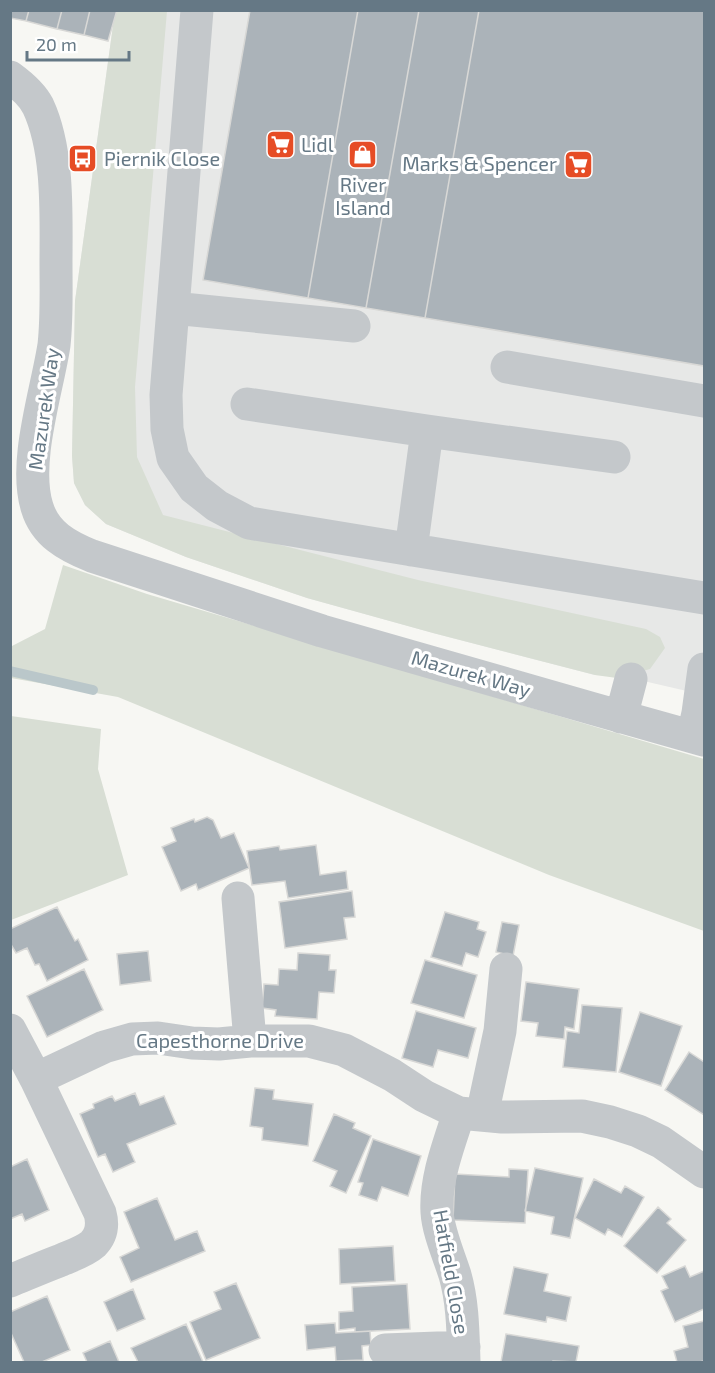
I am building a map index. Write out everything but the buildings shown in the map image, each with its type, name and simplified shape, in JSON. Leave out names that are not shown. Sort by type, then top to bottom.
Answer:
[{"type":"street","points":[[197,10],[166,394],[166,429],[173,458],[194,488],[217,506],[249,522],[705,598]]},
{"type":"street","name":"Mazurek Way","points":[[10,77],[28,92],[38,105],[48,135],[54,172],[55,334],[34,456],[34,495],[40,516],[59,540],[92,556],[325,618],[356,641],[699,738]]},
{"type":"street","points":[[173,308],[354,326]]},
{"type":"street","points":[[507,367],[705,401]]},
{"type":"street","points":[[247,404],[427,432],[614,457]]},
{"type":"street","points":[[411,550],[427,432]]},
{"type":"street","points":[[699,738],[698,713],[705,669]]},
{"type":"street","points":[[607,713],[631,679]]},
{"type":"street","points":[[238,898],[250,1041]]},
{"type":"street","name":"Hatfield Close","points":[[464,1355],[462,1309],[437,1214],[438,1188],[446,1154],[471,1114],[500,1031],[506,969]]},
{"type":"street","points":[[10,1030],[36,1079],[100,1213],[102,1222],[98,1237],[93,1244],[82,1251],[10,1281]]},
{"type":"street","name":"Capesthorne Drive","points":[[36,1079],[104,1047],[132,1039],[158,1038],[219,1044],[250,1041],[309,1041],[344,1050],[392,1075],[424,1096],[471,1114],[502,1117],[582,1116],[610,1122],[638,1131],[662,1143],[705,1172]]},
{"type":"street","points":[[385,1350],[464,1355]]},
{"type":"shaded area","points":[[115,11],[704,11],[704,695],[622,676],[595,675],[307,598],[186,557],[106,524],[85,505],[74,483],[72,456],[75,301]]},
{"type":"shaded area","points":[[115,11],[167,11],[135,387],[137,457],[163,515],[418,580],[646,629],[660,637],[665,648],[650,669],[617,678],[595,675],[307,598],[186,557],[106,524],[85,505],[74,483],[72,456],[75,301]]},
{"type":"shaded area","points":[[63,565],[147,594],[704,759],[704,931],[549,875],[118,697],[11,678],[12,646],[45,629]]},
{"type":"shaded area","points":[[11,716],[101,729],[98,769],[128,875],[11,920]]},
{"type":"waterway","points":[[10,671],[93,690]]},
{"type":"place","name":"Lidl","points":[[280,145]]},
{"type":"place","name":"River Island","points":[[363,154]]},
{"type":"place","name":"Piernik Close","points":[[83,159]]},
{"type":"place","name":"Marks & Spencer","points":[[578,164]]}]
